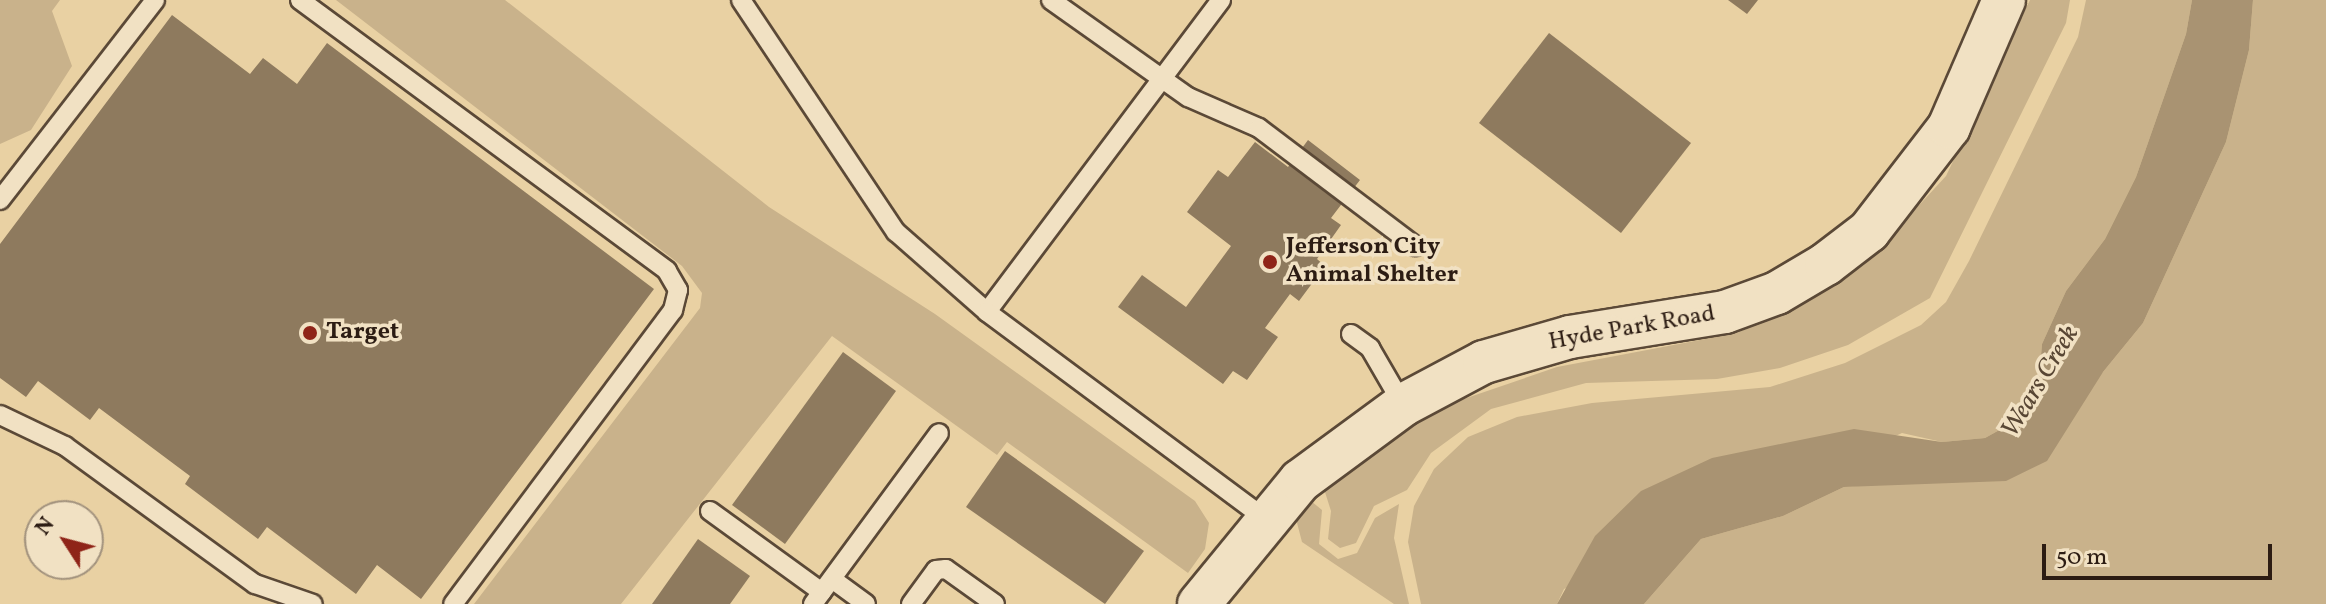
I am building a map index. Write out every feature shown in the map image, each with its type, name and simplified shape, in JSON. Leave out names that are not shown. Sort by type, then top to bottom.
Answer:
[{"type":"street","name":"Hyde Park Road","points":[[1207,601],[1264,518],[1300,481],[1403,405],[1484,362],[1570,337],[1725,312],[1777,293],[1826,264],[1869,231],[1949,127],[2004,0]]},
{"type":"lane","points":[[1,196],[155,0]]},
{"type":"lane","points":[[300,0],[667,271],[678,290],[673,310],[453,604]]},
{"type":"lane","points":[[741,0],[896,232],[987,312],[1264,518]]},
{"type":"lane","points":[[1051,0],[1161,79],[1259,128],[1415,246]]},
{"type":"lane","points":[[987,312],[1221,0]]},
{"type":"lane","points":[[1351,334],[1370,348],[1403,405]]},
{"type":"lane","points":[[0,415],[65,446],[255,584],[313,604]]},
{"type":"lane","points":[[822,592],[939,433]]},
{"type":"lane","points":[[710,511],[822,592],[866,604]]},
{"type":"lane","points":[[911,604],[936,570],[946,569],[995,604]]},
{"type":"shaded area","points":[[0,0],[60,0],[52,11],[72,66],[31,130],[0,144]]},
{"type":"shaded area","points":[[336,0],[505,0],[769,207],[935,314],[1195,501],[1209,523],[1205,549],[1188,573],[1007,442],[997,455],[832,336],[621,604],[474,604],[700,308],[702,293],[682,266]]},
{"type":"shaded area","points":[[2030,0],[2070,0],[2066,23],[1930,298],[1848,345],[1780,368],[1717,379],[1586,383],[1491,409],[1431,453],[1407,490],[1374,506],[1356,543],[1340,548],[1328,539],[1331,511],[1324,489],[1404,429],[1452,403],[1557,367],[1737,333],[1805,303],[1864,265],[1946,176]]},
{"type":"shaded area","points":[[2086,0],[2192,0],[2186,34],[2136,177],[2105,239],[2066,291],[2042,344],[2038,390],[2012,423],[1985,438],[1942,442],[1902,433],[1564,589],[1557,604],[1421,604],[1408,542],[1414,506],[1434,469],[1468,437],[1517,417],[1592,403],[1770,387],[1845,363],[1921,325],[1946,302],[1969,261],[2078,37]]},
{"type":"shaded area","points":[[2253,0],[2326,0],[2326,604],[1644,604],[1701,539],[1783,516],[1844,487],[1922,481],[2103,372],[2143,323],[2226,142],[2249,50]]},
{"type":"shaded area","points":[[1311,501],[1322,510],[1319,544],[1338,559],[1357,553],[1375,518],[1399,504],[1394,538],[1409,604],[1394,604],[1302,542],[1296,519]]},
{"type":"water","name":"Wears Creek","points":[[2192,0],[2253,0],[2249,50],[2226,142],[2143,323],[2103,372],[2047,461],[2006,481],[1844,487],[1783,516],[1701,539],[1644,604],[1557,604],[1595,536],[1641,491],[1712,458],[1854,429],[1942,442],[1985,438],[2012,423],[2038,390],[2042,344],[2066,291],[2105,239],[2136,177],[2186,34]]},
{"type":"building","points":[[1728,0],[1758,0],[1747,14]]},
{"type":"building","name":"Target","points":[[172,15],[250,74],[263,58],[297,84],[327,43],[654,289],[421,599],[377,565],[356,594],[267,527],[258,539],[185,484],[190,476],[99,408],[90,420],[38,381],[26,397],[0,378],[0,244]]},
{"type":"building","points":[[1549,33],[1691,143],[1621,233],[1479,123]]},
{"type":"building","name":"Jefferson City Animal Shelter","points":[[1308,140],[1360,180],[1331,218],[1341,225],[1317,259],[1325,266],[1299,301],[1290,294],[1265,328],[1278,337],[1247,380],[1233,371],[1223,384],[1118,307],[1142,275],[1186,307],[1231,246],[1187,212],[1218,170],[1228,177],[1255,142],[1288,167]]},
{"type":"building","points":[[843,352],[896,391],[785,544],[732,505]]},
{"type":"building","points":[[1005,451],[1144,551],[1105,604],[966,507]]},
{"type":"building","points":[[698,539],[750,576],[730,604],[652,604]]},
{"type":"place","name":"Jefferson City Animal Shelter","points":[[1270,262]]},
{"type":"place","name":"Target","points":[[310,333]]}]
